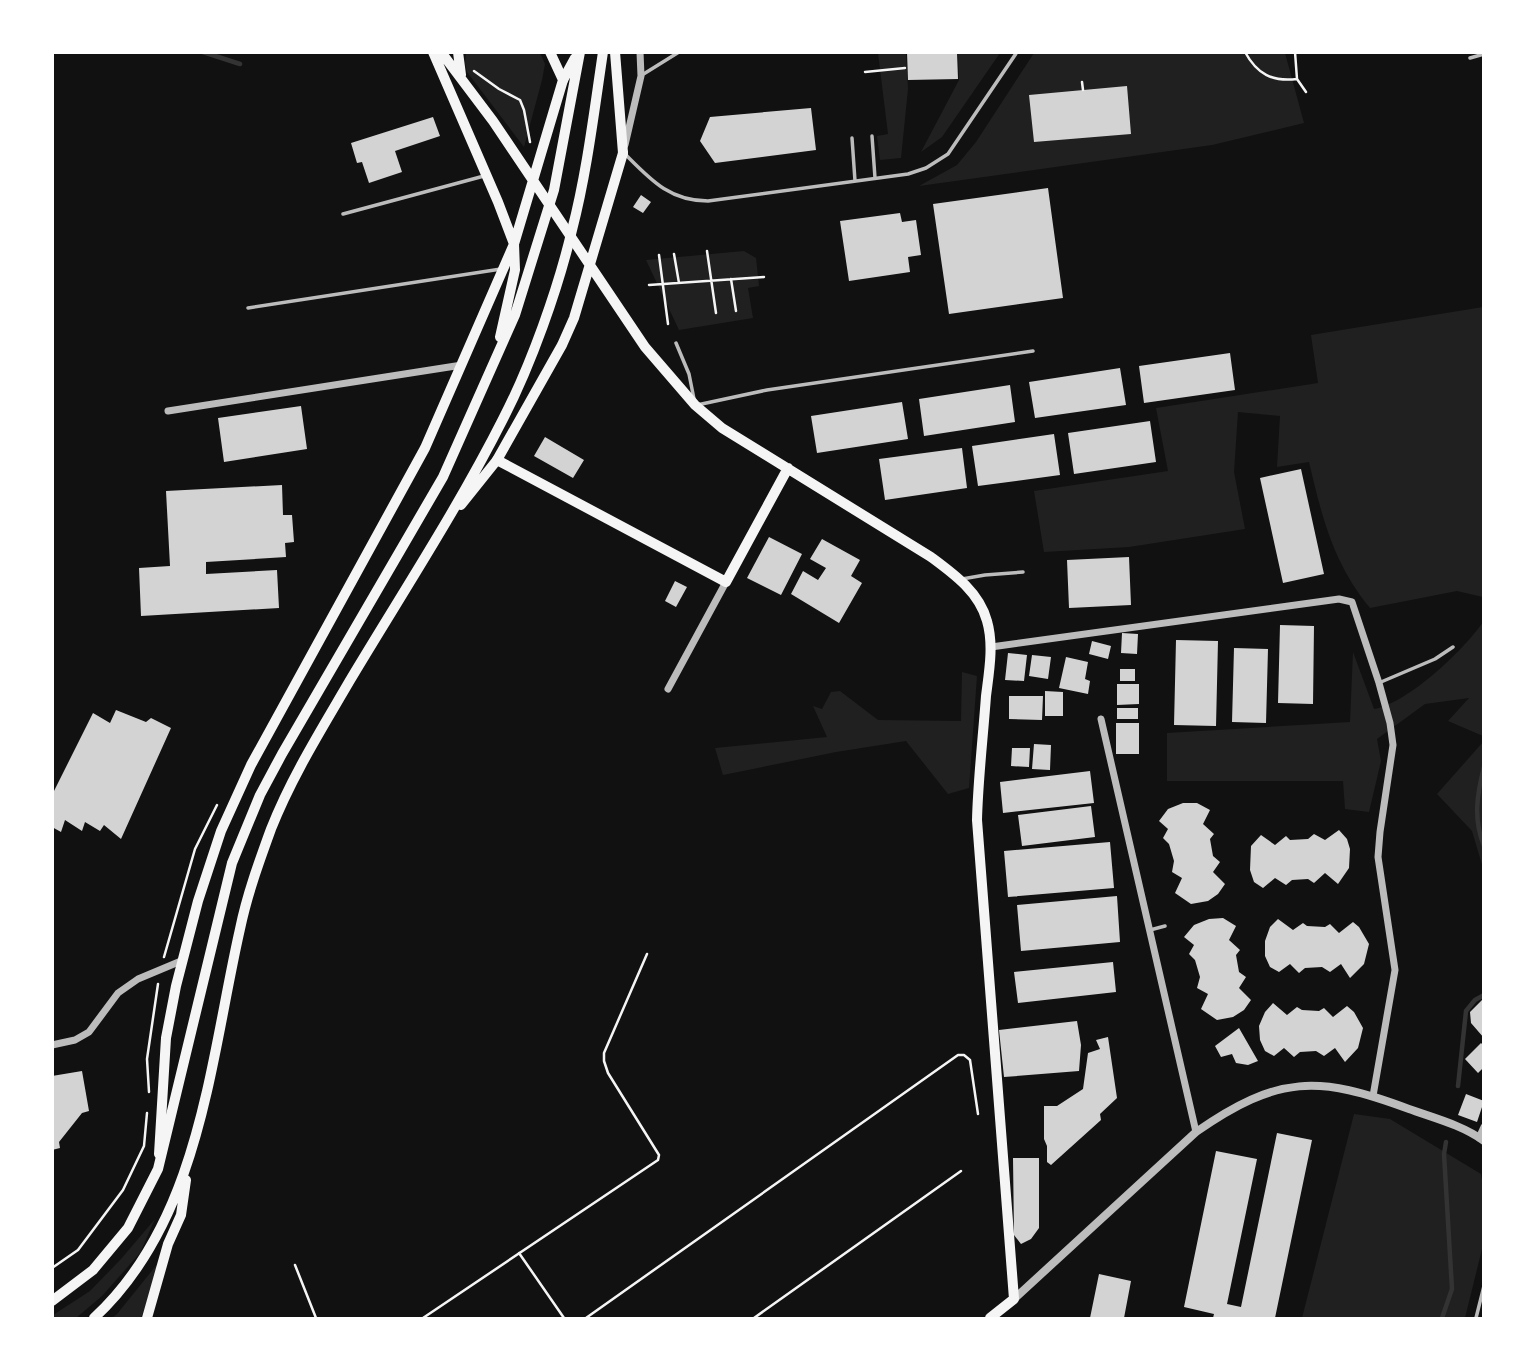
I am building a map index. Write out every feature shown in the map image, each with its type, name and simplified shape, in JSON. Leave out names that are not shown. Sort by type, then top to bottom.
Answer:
[{"type":"highway","points":[[563,80],[579,52]]},
{"type":"highway","points":[[52,1301],[93,1270],[128,1228],[158,1169],[232,863],[242,835],[282,754],[443,477],[494,364],[515,315],[554,190],[579,52]]},
{"type":"highway","points":[[148,1318],[169,1244],[181,1214],[189,1161],[240,926],[272,826],[320,730],[444,527],[505,415],[562,268],[580,193],[603,52]]},
{"type":"highway","points":[[615,52],[623,153]]},
{"type":"highway","points":[[494,364],[515,270],[514,244]]},
{"type":"highway","points":[[444,527],[497,460]]},
{"type":"highway","points":[[94,1318],[127,1283],[149,1247],[175,1197],[189,1161]]},
{"type":"main road","points":[[433,52],[514,244]]},
{"type":"main road","points":[[441,52],[493,121],[660,366],[695,405],[722,428],[890,530],[960,580],[972,592],[987,620],[991,646],[977,820],[1014,1299],[989,1318]]},
{"type":"main road","points":[[458,52],[458,66],[463,83]]},
{"type":"main road","points":[[158,1169],[166,1038],[181,961],[221,831],[251,765],[425,448],[514,244],[563,80],[550,52]]},
{"type":"main road","points":[[623,153],[574,318],[562,345],[497,460],[726,582],[789,468]]},
{"type":"street","points":[[623,153],[641,76],[640,52]]},
{"type":"street","points":[[167,411],[462,365]]},
{"type":"street","points":[[668,689],[726,582]]},
{"type":"street","points":[[991,646],[1339,599],[1352,602],[1379,683],[1393,745],[1378,857],[1395,970],[1373,1096]]},
{"type":"street","points":[[1101,719],[1196,1132]]},
{"type":"street","points":[[52,1045],[75,1040],[89,1032],[118,993],[138,979],[181,961]]},
{"type":"street","points":[[1014,1299],[1196,1132],[1241,1104],[1287,1087],[1312,1085],[1373,1096],[1436,1118],[1481,1139],[1483,1127]]},
{"type":"lane","points":[[623,153],[645,174],[675,196],[694,201],[908,174],[926,168],[948,154],[1017,52]]},
{"type":"lane","points":[[641,76],[678,53]]},
{"type":"lane","points":[[1470,58],[1483,54]]},
{"type":"lane","points":[[872,136],[875,178]]},
{"type":"lane","points":[[852,138],[855,181]]},
{"type":"lane","points":[[343,214],[486,176]]},
{"type":"lane","points":[[248,308],[503,269]]},
{"type":"lane","points":[[677,343],[689,374],[695,405],[766,390],[1033,351]]},
{"type":"lane","points":[[960,580],[1023,572]]},
{"type":"lane","points":[[1379,683],[1435,659],[1453,647]]},
{"type":"lane","points":[[1150,930],[1165,926]]},
{"type":"lane","points":[[1476,1318],[1483,1286]]},
{"type":"path","points":[[1245,52],[1258,70],[1269,78],[1282,81],[1297,79]]},
{"type":"path","points":[[1295,52],[1297,79],[1306,92]]},
{"type":"path","points":[[458,66],[471,68],[499,89],[520,100],[530,142]]},
{"type":"path","points":[[865,72],[905,68]]},
{"type":"path","points":[[1082,82],[1083,90]]},
{"type":"path","points":[[707,251],[716,313]]},
{"type":"path","points":[[674,254],[678,284]]},
{"type":"path","points":[[659,255],[668,324]]},
{"type":"path","points":[[649,285],[764,276]]},
{"type":"path","points":[[731,279],[736,311]]},
{"type":"path","points":[[423,1318],[658,1160],[659,1155],[608,1073],[604,1061],[604,1053],[647,954]]},
{"type":"path","points":[[586,1318],[958,1055],[964,1055],[970,1060],[978,1114]]},
{"type":"path","points":[[754,1318],[961,1171]]},
{"type":"path","points":[[519,1252],[564,1318]]},
{"type":"path","points":[[295,1265],[316,1318]]},
{"type":"shaded area","points":[[466,53],[540,53],[545,64],[524,147],[467,72]]},
{"type":"shaded area","points":[[878,53],[906,53],[908,89],[901,158],[880,160],[877,136],[888,134]]},
{"type":"shaded area","points":[[958,53],[1000,53],[942,137],[921,152],[959,80]]},
{"type":"shaded area","points":[[1034,53],[1285,53],[1304,123],[1212,145],[919,186],[957,165],[976,142]]},
{"type":"shaded area","points":[[744,251],[756,258],[759,286],[748,288],[753,318],[679,330],[646,260]]},
{"type":"shaded area","points":[[1483,307],[1483,597],[1457,591],[1370,608],[1347,574],[1330,539],[1309,462],[1277,467],[1280,416],[1238,412],[1234,472],[1245,529],[1129,547],[1044,552],[1034,491],[1168,471],[1156,408],[1318,383],[1311,335]]},
{"type":"shaded area","points":[[1483,622],[1483,736],[1448,721],[1469,698],[1425,704],[1377,739],[1381,761],[1369,812],[1345,809],[1343,781],[1167,781],[1167,733],[1350,722],[1353,652],[1374,709],[1387,705],[1418,687],[1463,647]]},
{"type":"shaded area","points":[[962,672],[977,676],[969,788],[948,794],[906,741],[723,775],[715,748],[827,737],[813,706],[822,709],[831,692],[840,691],[878,720],[961,721]]},
{"type":"shaded area","points":[[1483,742],[1483,868],[1472,831],[1437,794]]},
{"type":"shaded area","points":[[1354,1114],[1390,1119],[1481,1174],[1484,1191],[1483,1245],[1465,1318],[1302,1318]]},
{"type":"shaded area","points":[[155,1219],[140,1253],[102,1296],[76,1318],[53,1318],[53,1315],[90,1291]]},
{"type":"shaded area","points":[[163,1257],[141,1318],[112,1318],[117,1314]]},
{"type":"building","points":[[907,52],[957,52],[958,79],[908,80]]},
{"type":"building","points":[[1127,86],[1131,134],[1034,142],[1029,95]]},
{"type":"building","points":[[811,108],[816,150],[715,163],[700,141],[710,117]]},
{"type":"building","points":[[433,117],[440,136],[395,151],[402,172],[369,183],[362,162],[357,163],[351,143]]},
{"type":"building","points":[[1048,188],[1063,298],[949,314],[933,204]]},
{"type":"building","points":[[641,195],[651,202],[643,213],[633,207]]},
{"type":"building","points":[[900,213],[902,222],[916,220],[921,255],[908,257],[910,272],[849,281],[840,221]]},
{"type":"building","points":[[1230,353],[1235,390],[1144,403],[1139,366]]},
{"type":"building","points":[[1120,368],[1126,405],[1035,418],[1029,382]]},
{"type":"building","points":[[1010,385],[1015,422],[924,436],[919,399]]},
{"type":"building","points":[[902,402],[908,439],[817,453],[811,416]]},
{"type":"building","points":[[301,406],[307,449],[224,462],[218,418]]},
{"type":"building","points":[[1150,421],[1156,462],[1074,474],[1068,433]]},
{"type":"building","points":[[1054,434],[1060,475],[978,486],[972,446]]},
{"type":"building","points":[[545,437],[584,460],[573,478],[534,456]]},
{"type":"building","points":[[962,448],[967,488],[885,500],[879,459]]},
{"type":"building","points":[[1301,469],[1324,574],[1283,583],[1260,478]]},
{"type":"building","points":[[282,485],[283,515],[292,515],[294,542],[285,543],[286,557],[206,562],[206,574],[277,570],[279,608],[141,616],[139,568],[170,566],[166,491]]},
{"type":"building","points":[[769,537],[802,554],[781,595],[747,578]]},
{"type":"building","points":[[822,539],[860,560],[851,576],[862,583],[839,623],[791,594],[803,571],[818,580],[826,568],[810,559]]},
{"type":"building","points":[[1129,557],[1131,605],[1069,608],[1067,560]]},
{"type":"building","points":[[675,581],[687,587],[676,607],[665,601]]},
{"type":"building","points":[[1280,625],[1314,626],[1313,704],[1278,703]]},
{"type":"building","points":[[1122,633],[1138,634],[1137,654],[1121,653]]},
{"type":"building","points":[[1176,640],[1218,641],[1216,726],[1174,725]]},
{"type":"building","points":[[1092,641],[1111,646],[1108,659],[1089,654]]},
{"type":"building","points":[[1234,648],[1268,649],[1266,723],[1232,722]]},
{"type":"building","points":[[1008,653],[1027,655],[1024,681],[1005,680]]},
{"type":"building","points":[[1032,655],[1051,657],[1048,679],[1029,676]]},
{"type":"building","points":[[1066,657],[1088,662],[1085,679],[1090,681],[1088,694],[1059,688]]},
{"type":"building","points":[[1120,669],[1135,669],[1135,681],[1120,681]]},
{"type":"building","points":[[1117,684],[1139,684],[1139,704],[1117,705]]},
{"type":"building","points":[[1045,691],[1063,692],[1063,716],[1045,716]]},
{"type":"building","points":[[1009,696],[1043,696],[1042,720],[1009,719]]},
{"type":"building","points":[[1117,708],[1138,708],[1138,719],[1117,719]]},
{"type":"building","points":[[116,710],[146,722],[151,718],[171,728],[121,839],[104,825],[100,831],[85,822],[82,831],[65,820],[61,832],[52,827],[52,795],[93,713],[110,723]]},
{"type":"building","points":[[1116,723],[1139,723],[1139,754],[1116,754]]},
{"type":"building","points":[[1034,744],[1051,745],[1050,770],[1032,769]]},
{"type":"building","points":[[1012,748],[1030,748],[1029,767],[1011,766]]},
{"type":"building","points":[[1090,771],[1094,803],[1003,813],[1000,782]]},
{"type":"building","points":[[1183,803],[1197,803],[1210,810],[1203,824],[1214,834],[1210,839],[1213,856],[1220,862],[1213,872],[1225,884],[1218,894],[1208,901],[1191,904],[1175,893],[1182,878],[1172,872],[1174,861],[1169,844],[1163,838],[1168,829],[1159,821],[1168,809]]},
{"type":"building","points":[[1091,806],[1095,837],[1022,846],[1018,815]]},
{"type":"building","points":[[1339,830],[1347,839],[1350,849],[1349,868],[1338,884],[1325,873],[1314,883],[1308,879],[1292,880],[1286,885],[1275,878],[1263,888],[1254,882],[1250,870],[1251,846],[1261,835],[1275,845],[1286,836],[1290,840],[1308,839],[1314,834],[1325,840]]},
{"type":"building","points":[[1110,842],[1114,888],[1008,897],[1004,851]]},
{"type":"building","points":[[1117,896],[1120,942],[1021,951],[1017,905]]},
{"type":"building","points":[[1223,918],[1236,926],[1229,940],[1240,950],[1236,955],[1239,972],[1246,977],[1239,988],[1251,1000],[1244,1010],[1233,1017],[1217,1020],[1201,1009],[1208,994],[1197,988],[1200,977],[1195,960],[1189,954],[1194,945],[1184,937],[1194,925],[1209,919]]},
{"type":"building","points":[[1278,919],[1293,930],[1303,923],[1307,926],[1325,927],[1330,924],[1339,933],[1353,922],[1369,944],[1364,964],[1350,978],[1341,964],[1330,972],[1322,967],[1305,968],[1299,973],[1290,964],[1279,972],[1270,967],[1265,956],[1265,941],[1270,927]]},
{"type":"building","points":[[1113,962],[1116,992],[1018,1003],[1014,972]]},
{"type":"building","points":[[1482,1000],[1484,1038],[1471,1023],[1470,1012]]},
{"type":"building","points":[[1273,1003],[1287,1015],[1297,1007],[1319,1011],[1324,1008],[1333,1017],[1347,1006],[1354,1012],[1363,1028],[1358,1048],[1345,1062],[1335,1048],[1324,1056],[1316,1051],[1300,1052],[1294,1057],[1284,1048],[1274,1056],[1265,1051],[1260,1040],[1259,1026],[1265,1012]]},
{"type":"building","points":[[1077,1021],[1081,1045],[1079,1071],[1004,1077],[999,1030]]},
{"type":"building","points":[[1239,1028],[1258,1061],[1248,1065],[1236,1063],[1232,1054],[1221,1057],[1215,1046]]},
{"type":"building","points":[[1108,1037],[1117,1098],[1100,1114],[1101,1120],[1051,1165],[1047,1162],[1044,1139],[1044,1106],[1057,1106],[1083,1089],[1088,1053],[1100,1049],[1096,1040]]},
{"type":"building","points":[[1481,1043],[1484,1046],[1484,1067],[1478,1073],[1465,1059]]},
{"type":"building","points":[[82,1071],[89,1111],[82,1113],[59,1142],[60,1148],[52,1150],[52,1076]]},
{"type":"building","points":[[1466,1094],[1484,1101],[1477,1122],[1458,1115]]},
{"type":"building","points":[[1277,1133],[1312,1140],[1275,1318],[1213,1318],[1214,1314],[1184,1307],[1216,1151],[1257,1159],[1227,1304],[1241,1307]]},
{"type":"building","points":[[1013,1158],[1039,1158],[1039,1228],[1031,1239],[1021,1244],[1014,1235]]},
{"type":"building","points":[[1099,1274],[1131,1281],[1124,1318],[1090,1318]]},
{"type":"waterway","points":[[203,52],[240,64]]},
{"type":"waterway","points":[[1484,767],[1477,806],[1478,826],[1484,846]]},
{"type":"waterway","points":[[1458,1086],[1466,1011],[1475,1000],[1484,995]]},
{"type":"waterway","points":[[1442,1318],[1452,1289],[1444,1154],[1446,1142]]}]
